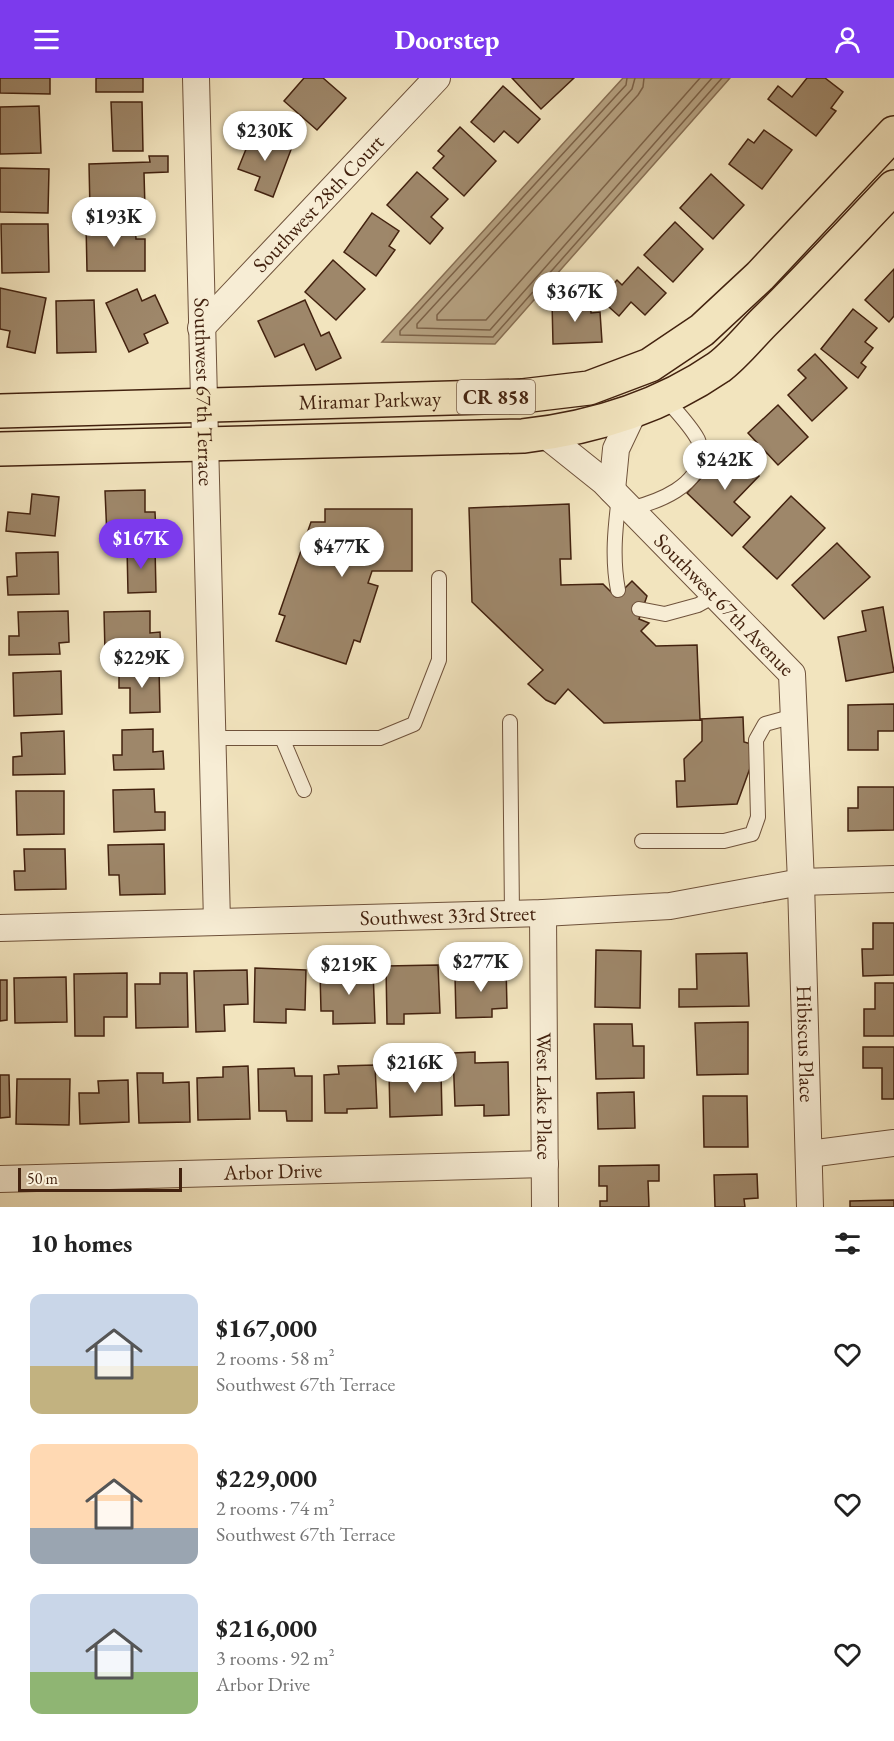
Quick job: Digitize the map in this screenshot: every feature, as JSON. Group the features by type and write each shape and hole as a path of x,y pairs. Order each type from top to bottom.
{"main road":[{"name":"Miramar Parkway","path":"0,411 522,396 589,388 650,365 702,330 760,276 894,134"},
{"name":"Miramar Parkway","path":"0,449 543,434 621,416 666,398 720,366 894,187"}],"street":[{"name":"Southwest 67th Terrace","path":"196,78 217,922"},
{"name":"Southwest 28th Court","path":"201,328 437,78"},
{"path":"620,499 616,449 634,411"},
{"name":"Southwest 67th Avenue","path":"543,434 620,499 792,674 801,882"},
{"name":"Southwest 33rd Street","path":"0,928 543,913 670,906 801,882 894,879"},
{"name":"Hibiscus Place","path":"801,882 810,1207"},
{"name":"West Lake Place","path":"543,913 545,1207"},
{"path":"809,1154 894,1143"},
{"name":"Arbor Drive","path":"0,1179 545,1164"}],"lane":[{"path":"618,590 614,568 614,532 620,499 652,503 687,481 700,461 699,440 666,398"},
{"path":"212,738 380,738 414,724 439,660 439,579"},
{"path":"639,609 666,614 698,605 716,595"},
{"path":"642,841 724,841 752,834 758,817 756,740 765,724 794,716"},
{"path":"510,722 512,914"},
{"path":"282,738 304,789"}],"water":[{"path":"623,78 730,78 495,344 382,342"}],"building":[{"path":"0,78 50,78 50,94 0,93"},
{"path":"96,78 143,78 143,92 96,92"},
{"path":"304,78 323,78 346,98 317,130 284,101"},
{"path":"512,78 574,78 541,109"},
{"path":"807,78 825,78 843,92 831,108 836,111 816,136 768,99 778,86 792,97"},
{"path":"503,86 540,119 518,143 504,131 494,142 471,122"},
{"path":"111,102 142,102 143,151 113,151"},
{"path":"39,106 41,153 0,154 0,107"},
{"path":"460,127 496,161 464,196 433,168 444,156 438,151"},
{"path":"764,130 792,150 762,189 729,164 748,139 754,143"},
{"path":"253,132 292,147 273,197 255,190 260,177 238,169"},
{"path":"149,156 168,156 168,172 144,173 145,209 90,210 89,164 150,162"},
{"path":"0,168 49,169 48,213 0,212"},
{"path":"417,172 448,199 431,217 443,228 430,244 387,205"},
{"path":"711,174 744,205 713,239 680,208"},
{"path":"372,213 399,231 389,246 395,250 376,276 344,252"},
{"path":"675,222 703,249 673,282 644,255"},
{"path":"86,223 135,223 136,239 145,239 145,271 87,271"},
{"path":"1,224 48,224 49,272 2,273"},
{"path":"333,260 365,289 336,320 305,292"},
{"path":"638,267 666,293 645,315 631,302 619,316 600,299 617,280 622,285"},
{"path":"894,269 894,316 889,322 865,300"},
{"path":"0,288 46,298 35,353 7,347 10,331 0,329"},
{"path":"137,289 142,301 155,295 168,323 144,334 148,343 129,352 106,303"},
{"path":"94,300 96,352 57,353 56,301"},
{"path":"305,300 321,336 329,332 341,358 316,370 304,344 275,357 258,321"},
{"path":"590,300 591,313 600,312 602,342 553,344 552,301"},
{"path":"853,309 877,328 865,342 873,348 861,363 866,367 858,378 821,349"},
{"path":"815,354 847,388 812,421 788,395 806,378 798,370"},
{"path":"778,405 808,437 778,465 748,433"},
{"path":"729,448 759,476 734,502 750,517 732,536 687,493"},
{"path":"145,490 145,512 155,512 156,535 107,537 105,491"},
{"path":"32,494 59,497 55,536 6,531 8,512 30,514"},
{"path":"791,496 825,528 777,579 743,547"},
{"path":"569,504 571,559 560,559 561,585 603,584 616,597 632,581 647,596 639,619 649,623 641,631 656,646 697,645 700,719 743,717 744,742 758,746 737,804 677,807 676,781 685,781 684,759 702,741 702,720 604,723 568,689 555,704 546,700 528,684 543,670 472,602 469,508"},
{"path":"325,509 412,509 412,571 372,571 368,583 378,586 360,642 354,640 346,664 276,641 285,616 279,614 311,522 325,522"},
{"path":"837,543 870,577 824,619 792,585"},
{"path":"127,547 155,547 156,592 128,593"},
{"path":"58,552 59,594 8,595 7,577 17,576 16,553"},
{"path":"883,607 894,672 846,681 838,637 866,631 862,611"},
{"path":"68,611 69,642 59,643 60,654 9,655 9,636 19,636 18,612"},
{"path":"150,611 150,633 160,632 161,651 105,652 104,612"},
{"path":"159,668 160,712 130,713 130,688 119,688 119,669"},
{"path":"61,671 62,714 14,716 13,673"},
{"path":"894,704 894,731 878,731 878,750 848,750 848,705"},
{"path":"153,729 153,752 163,751 164,769 114,770 113,755 122,755 122,730"},
{"path":"64,731 65,774 13,775 13,757 22,756 21,733"},
{"path":"858,787 894,787 894,830 848,831 848,808 858,808"},
{"path":"154,789 155,812 165,812 165,830 114,832 113,790"},
{"path":"16,791 64,791 64,834 17,835"},
{"path":"164,844 165,894 120,895 119,875 109,875 108,845"},
{"path":"24,849 65,849 66,889 15,890 14,871 25,871"},
{"path":"873,923 894,923 894,975 863,976 862,949 873,949"},
{"path":"596,950 641,951 640,1008 595,1007"},
{"path":"747,953 749,1006 679,1007 679,989 697,989 696,954"},
{"path":"438,965 440,1013 404,1014 404,1024 387,1024 386,966"},
{"path":"480,965 506,965 507,1008 492,1009 492,1017 456,1018 455,976 481,976"},
{"path":"255,968 306,970 305,1010 286,1009 286,1023 254,1022"},
{"path":"247,970 248,1004 224,1005 225,1031 196,1032 194,971"},
{"path":"373,970 375,1023 333,1024 333,1011 321,1011 320,972"},
{"path":"127,973 127,1017 104,1017 104,1036 75,1036 74,974"},
{"path":"160,973 187,973 188,1027 136,1028 135,984 160,984"},
{"path":"66,977 67,1022 15,1023 14,978"},
{"path":"0,980 7,980 7,1020 0,1021"},
{"path":"875,983 894,983 894,1036 864,1036 864,1009 875,1009"},
{"path":"748,1022 748,1074 697,1075 695,1023"},
{"path":"594,1024 632,1024 633,1046 644,1046 644,1078 596,1079"},
{"path":"863,1047 894,1047 894,1099 882,1099 882,1068 863,1068"},
{"path":"475,1052 475,1063 508,1062 509,1115 484,1116 484,1105 455,1106 453,1053"},
{"path":"375,1065 377,1108 347,1109 347,1113 325,1113 324,1075 339,1074 338,1066"},
{"path":"248,1066 250,1119 198,1120 197,1078 223,1077 223,1067"},
{"path":"294,1068 295,1076 312,1076 312,1121 287,1121 286,1111 259,1111 258,1069"},
{"path":"441,1071 442,1115 390,1117 389,1072"},
{"path":"137,1073 163,1073 163,1083 189,1082 190,1122 139,1123"},
{"path":"0,1075 9,1075 10,1117 0,1118"},
{"path":"17,1079 70,1079 69,1125 16,1124"},
{"path":"128,1080 129,1122 80,1124 79,1093 99,1093 98,1081"},
{"path":"634,1092 635,1128 598,1129 597,1093"},
{"path":"703,1096 747,1096 748,1147 704,1147"},
{"path":"659,1165 659,1181 648,1181 649,1207 600,1207 600,1201 607,1201 607,1186 599,1186 599,1166"},
{"path":"757,1174 758,1198 744,1199 745,1207 715,1207 714,1175"},
{"path":"894,1200 894,1207 850,1207 850,1201"}]}
